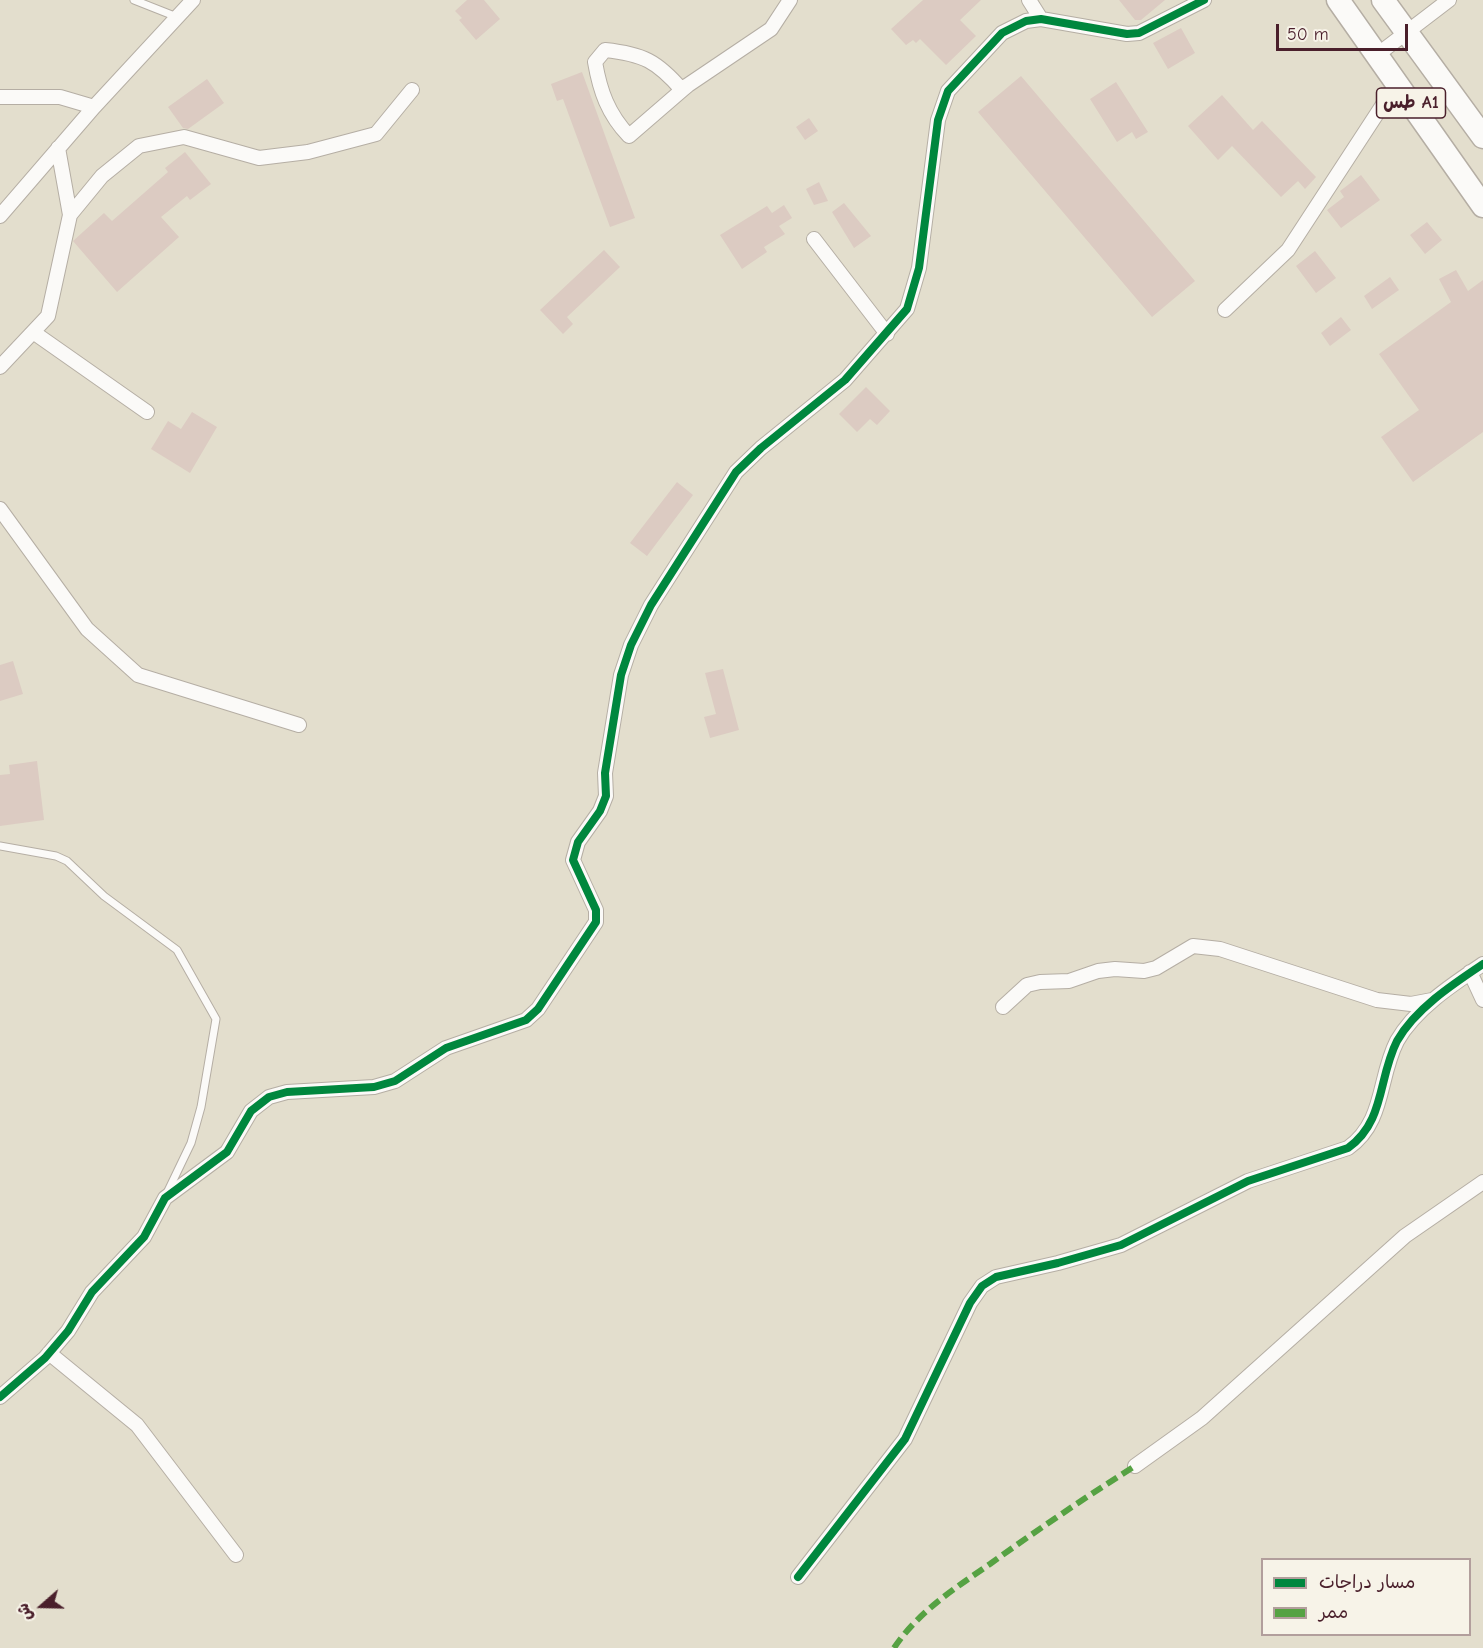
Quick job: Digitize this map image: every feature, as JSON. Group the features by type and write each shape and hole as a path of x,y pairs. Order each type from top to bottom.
{"highway":[{"name":"طس A1","path":"1338,0 1483,206"},
{"name":"طس A1","path":"1383,0 1483,137"}],"street":[{"path":"0,216 93,107 193,0"},
{"path":"688,85 629,136 616,122 600,91 594,62 605,50 630,53 662,67 682,90 688,85 771,28 790,0"},
{"path":"1029,0 1041,19"},
{"path":"0,1397 50,1353 68,1331 92,1292 144,1237 165,1198 227,1152 250,1111 269,1097 287,1092 374,1087 395,1081 407,1076 446,1048 526,1020 538,1009 596,922 596,910 573,860 578,842 600,811 606,796 605,773 621,675 631,645 651,605 736,472 761,448 845,380 887,334 906,309 914,290 919,268 938,120 948,91 1002,33 1026,21 1041,19 1127,34 1138,33 1204,0"},
{"path":"1377,55 1449,0"},
{"path":"1225,310 1288,250 1397,84"},
{"path":"69,215 102,176 139,146 184,136 259,158 308,152 376,134 412,90"},
{"path":"0,97 60,96 93,107"},
{"path":"0,367 48,316 69,215 58,148"},
{"path":"814,239 887,334"},
{"path":"33,332 147,412"},
{"path":"0,509 87,629 138,675 299,725"},
{"path":"1003,1007 1027,986 1040,982 1069,981 1098,971 1144,971 1156,968 1185,950 1200,946 1220,949 1377,1000 1404,1004 1432,1000"},
{"path":"798,1577 905,1438 970,1303 982,1286 989,1280 1008,1272 1058,1263 1121,1245 1248,1181 1348,1148 1362,1138 1373,1121 1398,1041 1432,1000 1483,964"},
{"path":"1470,972 1483,1000"},
{"path":"1135,1466 1202,1418 1405,1236 1483,1182"},
{"path":"50,1353 137,1425 236,1555"}],"lane":[{"path":"134,0 177,17"},
{"path":"0,846 56,856 67,861 104,896 177,950 216,1019 201,1107 191,1143 165,1198"}],"building":[{"path":"467,0 484,0 500,19 476,40 459,20 462,18 455,11"},
{"path":"923,0 981,0 960,20 976,36 946,65 920,39 916,43 913,40 906,45 891,29"},
{"path":"1119,0 1165,0 1141,20 1135,20"},
{"path":"1181,28 1195,53 1168,69 1153,43"},
{"path":"582,72 635,218 610,227 563,99 557,101 551,84"},
{"path":"1021,76 1195,281 1152,317 978,112"},
{"path":"207,79 224,103 188,129 183,128 168,107"},
{"path":"1116,82 1148,132 1136,139 1132,132 1117,142 1090,99"},
{"path":"1222,95 1253,130 1262,121 1316,177 1305,189 1298,181 1281,197 1232,146 1218,160 1188,126"},
{"path":"809,118 818,131 805,140 796,127"},
{"path":"185,152 211,184 190,200 187,196 161,217 179,237 117,292 73,241 104,213 112,221 168,172 165,168"},
{"path":"1361,175 1380,200 1341,228 1327,210 1344,197 1340,191"},
{"path":"819,182 828,201 814,205 806,189"},
{"path":"844,203 871,236 854,248 832,212"},
{"path":"784,205 792,218 779,226 785,234 764,247 767,252 742,269 720,235 767,206 772,213"},
{"path":"1427,222 1442,240 1425,254 1410,235"},
{"path":"604,250 620,267 567,317 573,324 563,334 540,310"},
{"path":"1315,251 1336,278 1316,293 1296,266"},
{"path":"1456,270 1468,291 1483,280 1483,432 1413,482 1381,437 1419,410 1379,354 1451,302 1439,279"},
{"path":"1390,277 1399,290 1372,309 1364,296"},
{"path":"1341,317 1351,330 1330,346 1321,333"},
{"path":"866,387 890,411 877,425 870,419 857,432 839,414"},
{"path":"192,412 217,427 190,473 151,449 168,421 181,429"},
{"path":"677,482 693,495 647,556 630,543"},
{"path":"13,661 23,694 0,701 0,665"},
{"path":"723,669 739,730 710,738 704,717 716,714 705,673"},
{"path":"37,761 44,820 0,826 0,775 10,774 9,765"}],"marked path":[{"path":"894,1648 914,1623 951,1592 1044,1526 1135,1466"}],"cycle path":[{"path":"0,1397 45,1358 68,1331 92,1292 144,1237 165,1198 227,1152 251,1111 269,1097 287,1092 374,1087 395,1081 446,1048 526,1020 538,1009 596,922 596,910 573,860 578,842 600,811 606,796 605,773 621,675 631,645 651,605 736,472 761,448 845,380 907,309 919,268 938,120 948,91 1002,33 1026,21 1041,19 1127,34 1139,33 1204,0"},
{"path":"798,1577 905,1439 970,1303 982,1286 996,1277 1058,1263 1121,1245 1248,1181 1348,1148 1369,1126 1391,1055 1405,1029 1424,1008 1483,964"}]}
